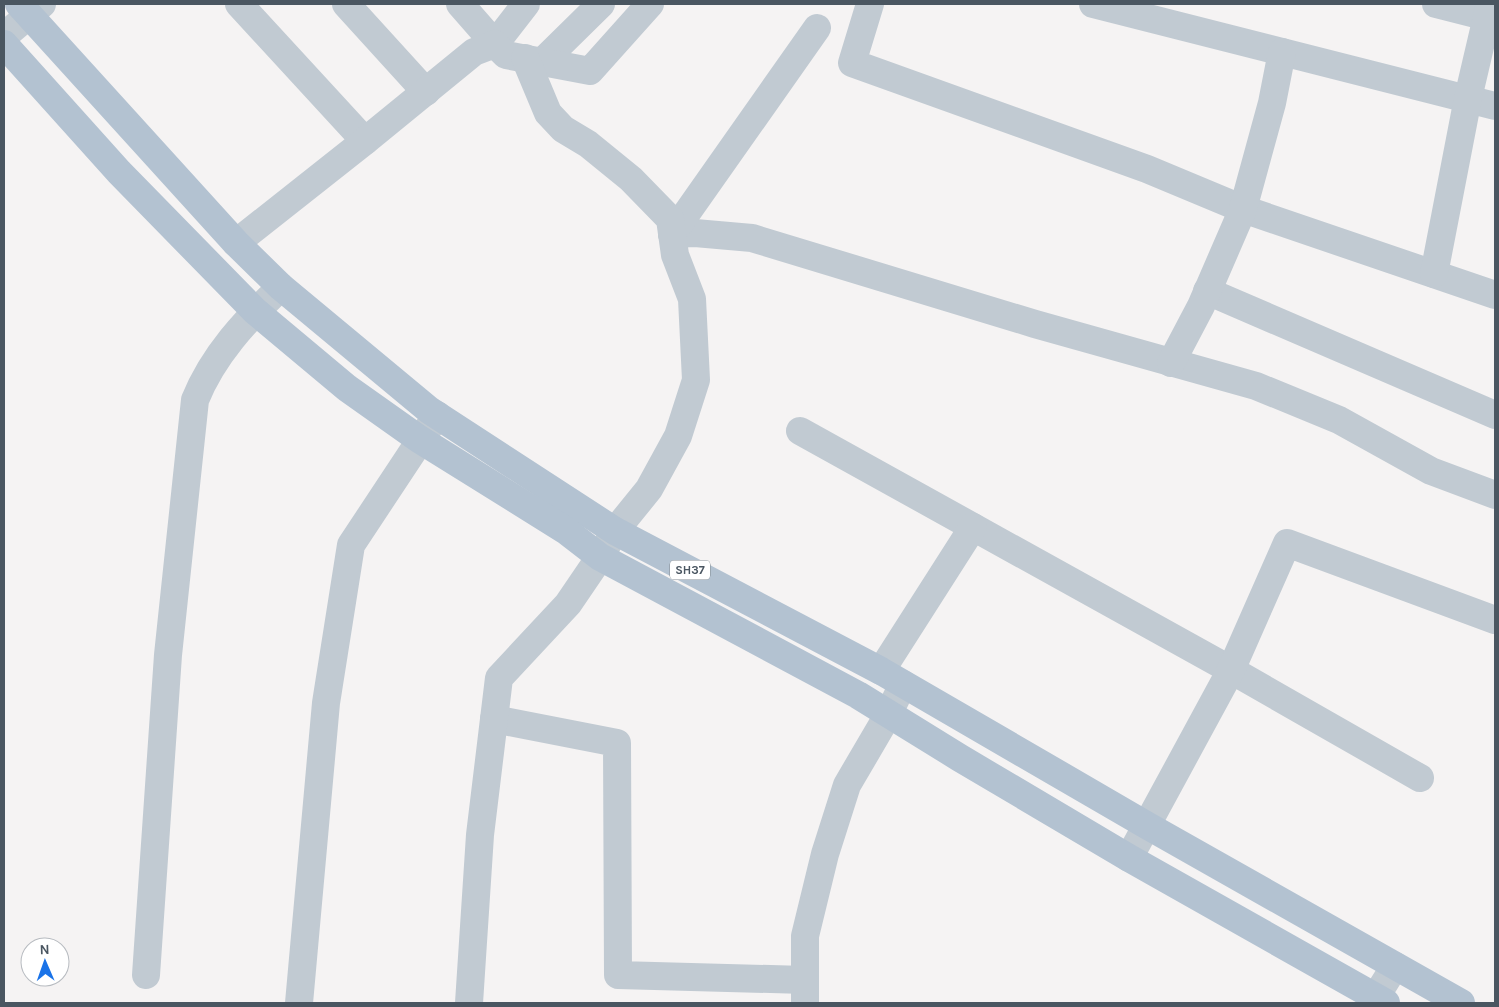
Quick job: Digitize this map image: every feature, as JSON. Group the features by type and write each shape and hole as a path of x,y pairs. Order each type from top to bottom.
{"main road":[{"name":"SH37","path":"30,8 236,243 281,287 417,401 437,415 615,531 892,678 1148,826 1461,1003"},
{"name":"SH37","path":"4,44 119,172 255,311 347,388 420,439 564,530 600,557 858,695 888,715 1130,858 1378,1001"}],"street":[{"path":"239,4 365,141"},
{"path":"346,4 426,92"},
{"path":"460,4 506,55 590,71 650,4"},
{"path":"236,243 474,52 495,44 526,4"},
{"path":"533,60 601,4"},
{"path":"870,4 852,63 1147,169 1243,208 1495,295"},
{"path":"1093,4 1495,106"},
{"path":"1434,274 1468,98 1490,13 1436,4"},
{"path":"4,36 30,8"},
{"path":"672,234 818,28"},
{"path":"1171,363 1207,291 1243,208 1272,103 1282,52"},
{"path":"469,1003 480,835 499,678 568,604 615,531 649,489 678,436 696,380 692,299 675,255 670,219 631,179 588,144 564,128 548,113 533,60"},
{"path":"672,234 695,232 752,238 1016,319 1256,386 1339,420 1431,471 1495,495"},
{"path":"146,975 168,655 194,400 203,380 220,354 255,311 281,287"},
{"path":"1207,291 1495,415"},
{"path":"304,1003 299,1003 326,703 351,545 437,415"},
{"path":"800,431 1231,670 1420,778"},
{"path":"494,718 617,743 618,975 805,992 805,936 824,854 847,785 888,715 892,678 973,527"},
{"path":"1130,858 1231,670 1287,543 1495,620"},
{"path":"1378,1001 1395,966"}]}
